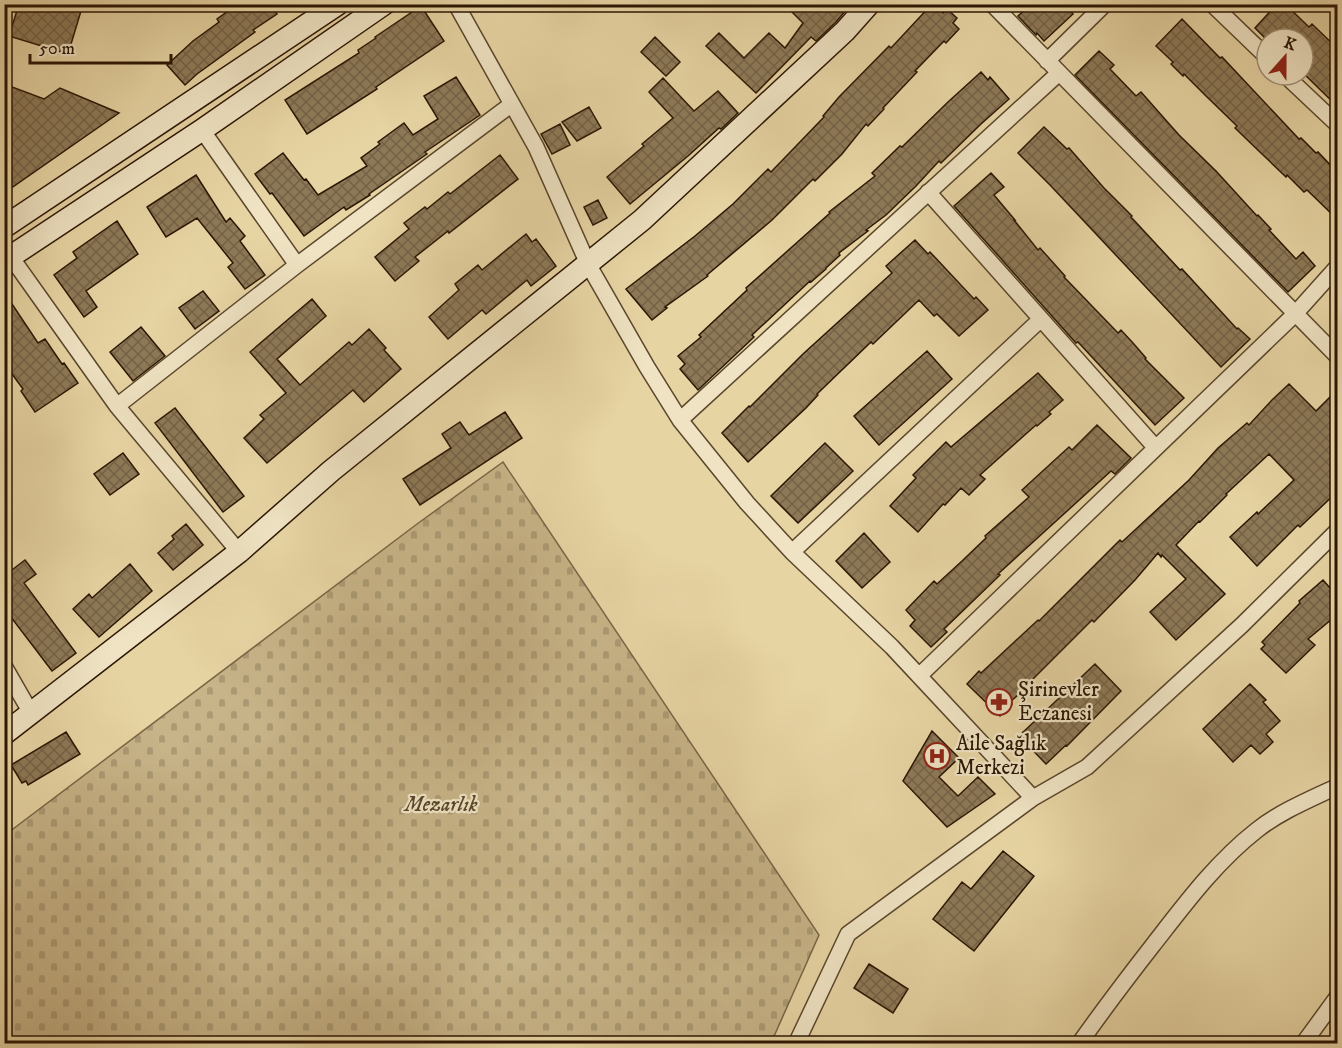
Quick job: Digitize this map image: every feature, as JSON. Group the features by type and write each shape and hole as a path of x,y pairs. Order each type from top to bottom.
{"street":[{"path":"4,227 338,4"},
{"path":"239,552 117,406 8,259 202,130 384,4"},
{"path":"456,4 536,147 588,264 680,420 747,503 792,552 892,646 1033,798"},
{"path":"4,734 239,552 331,471 642,220 845,31 869,4"},
{"path":"992,4 1338,357"},
{"path":"1047,61 1105,4"},
{"path":"1212,4 1255,45"},
{"path":"680,420 1059,73"},
{"path":"1298,87 1338,125"},
{"path":"117,406 297,265 512,104"},
{"path":"202,130 297,265"},
{"path":"928,192 1155,447"},
{"path":"919,676 1294,314 1338,266"},
{"path":"792,552 1041,319"},
{"path":"796,1044 848,934 1033,798 1087,767 1242,625 1338,530"},
{"path":"4,666 31,713"},
{"path":"1079,1044 1186,901 1227,856 1259,828 1338,786"},
{"path":"1303,1044 1338,996"}],"green space":[{"name":"Mezarlık","path":"503,462 819,935 771,1043 5,1043 5,835 417,524"}],"building":[{"path":"19,4 58,4 81,11 68,54 9,36"},
{"path":"238,4 271,4 277,14 253,30 255,32 185,85 167,65 193,41 219,22 217,19"},
{"path":"784,4 851,4 816,41 811,37 756,93 706,46 719,33 744,58 769,33 785,48 803,23"},
{"path":"932,4 935,4 943,13 947,9 957,18 953,23 959,29 915,71 917,72 884,109 868,126 866,124 842,154 815,181 813,179 772,220 708,276 665,307 667,308 652,320 626,289 733,204 768,169 771,172 824,117 839,97 889,46 891,48"},
{"path":"1031,4 1065,4 1073,14 1044,41 1018,16"},
{"path":"1277,4 1285,4 1309,27 1256,27"},
{"path":"421,6 444,41 376,87 377,89 307,134 285,100 359,53 358,50 375,37"},
{"path":"1182,19 1220,58 1222,57 1299,139 1301,138 1316,153 1318,152 1338,173 1338,220 1307,190 1304,192 1287,175 1286,177 1235,128 1237,126 1171,64 1173,62 1156,46"},
{"path":"1312,24 1338,49 1338,107 1315,85 1315,27 1309,27"},
{"path":"655,37 680,62 666,76 641,52"},
{"path":"1099,51 1114,65 1110,69 1136,96 1141,92 1179,135 1271,229 1269,230 1296,259 1303,252 1315,266 1288,292 1075,75"},
{"path":"981,72 988,80 990,77 1009,99 941,163 939,161 886,215 839,253 840,255 826,269 752,335 754,337 698,390 680,369 685,364 678,356 701,337 699,335 747,290 746,288 829,212 875,176 872,173"},
{"path":"456,77 480,115 425,152 427,154 370,195 346,210 344,207 304,236 255,174 283,153 318,195 367,166 361,158 404,123 413,135 438,119 424,96"},
{"path":"663,78 694,111 718,91 738,113 630,204 607,177 673,118 649,92"},
{"path":"4,84 44,99 60,88 119,113 4,193"},
{"path":"589,107 601,128 577,141 562,122"},
{"path":"560,124 570,145 552,154 541,134"},
{"path":"1044,127 1067,149 1069,148 1180,270 1182,269 1237,329 1250,339 1221,367 1018,153"},
{"path":"500,155 518,179 415,257 419,261 395,281 375,257 409,229 404,223 425,207 427,209 448,192 450,194"},
{"path":"991,173 1004,187 994,195 1038,250 1040,248 1064,277 1118,333 1121,330 1145,359 1184,398 1155,425 1078,342 1076,343 954,206"},
{"path":"196,175 226,222 230,218 245,236 240,241 265,275 245,289 228,267 233,263 197,218 166,237 147,207"},
{"path":"598,200 607,218 593,225 584,207"},
{"path":"117,221 138,254 86,291 97,307 84,317 54,275 77,258 73,252"},
{"path":"526,234 532,242 536,239 556,266 531,286 527,280 486,314 482,310 448,339 429,317 459,290 455,284 478,265 482,270"},
{"path":"915,240 988,310 959,336 937,314 934,316 919,300 873,344 871,342 817,394 806,408 748,462 722,433 803,354 892,273 886,266"},
{"path":"203,291 219,311 195,329 179,308"},
{"path":"4,292 38,343 45,339 78,383 35,412 21,391 23,389 4,363"},
{"path":"312,299 326,316 277,359 300,385 349,342 352,345 369,329 401,369 364,402 353,390 267,463 244,438 264,419 260,415 286,393 250,352"},
{"path":"141,327 165,356 133,381 110,352"},
{"path":"927,351 952,379 879,445 854,416"},
{"path":"1038,373 1063,400 1049,412 1051,414 980,475 985,479 969,495 961,488 918,532 890,506 916,478 913,475 946,442 951,447"},
{"path":"1289,384 1316,411 1338,389 1338,491 1300,527 1298,525 1257,566 1230,537 1294,480 1269,454 1176,545 1225,594 1176,640 1150,612 1186,579 1158,553 1094,622 1092,620 1010,702 1012,704 1000,716 967,684 979,671 981,673 1039,621 1120,540 1122,542 1189,480 1218,448 1247,423 1249,425"},
{"path":"175,408 244,496 223,512 155,423"},
{"path":"505,412 522,438 420,505 403,479 451,448 442,434 460,422 469,435"},
{"path":"1097,425 1131,458 1115,474 1111,471 998,574 1000,575 944,629 947,632 931,647 910,626 915,620 906,610 934,581 937,584 986,538 985,536 1029,497 1022,490 1069,447 1072,450"},
{"path":"825,443 853,471 798,523 771,496"},
{"path":"123,453 139,474 110,495 94,474"},
{"path":"186,524 203,545 173,570 158,553"},
{"path":"864,533 890,562 862,588 836,561"},
{"path":"25,560 36,574 24,583 76,653 52,671 4,608 4,576"},
{"path":"130,564 152,591 99,637 73,609 89,594 92,598"},
{"path":"1323,580 1338,597 1338,614 1308,639 1315,645 1286,673 1261,649 1265,645 1262,642 1300,603 1299,601"},
{"path":"1095,664 1121,691 1046,764 1019,736"},
{"path":"1250,684 1266,700 1263,702 1280,721 1266,734 1273,742 1260,754 1251,745 1233,762 1203,729"},
{"name":"Aile Sağlık Merkezi","path":"932,731 959,758 939,777 958,796 978,777 995,794 947,827 903,781"},
{"path":"66,732 80,754 28,785 26,781 22,783 11,765"},
{"path":"1003,851 1034,876 974,951 933,919 962,882 971,889"},
{"path":"869,964 908,989 893,1013 854,988"}],"place":[{"name":"Şirinevler Eczanesi","path":"999,702"},
{"name":"Aile Sağlık Merkezi","path":"937,756"}]}
